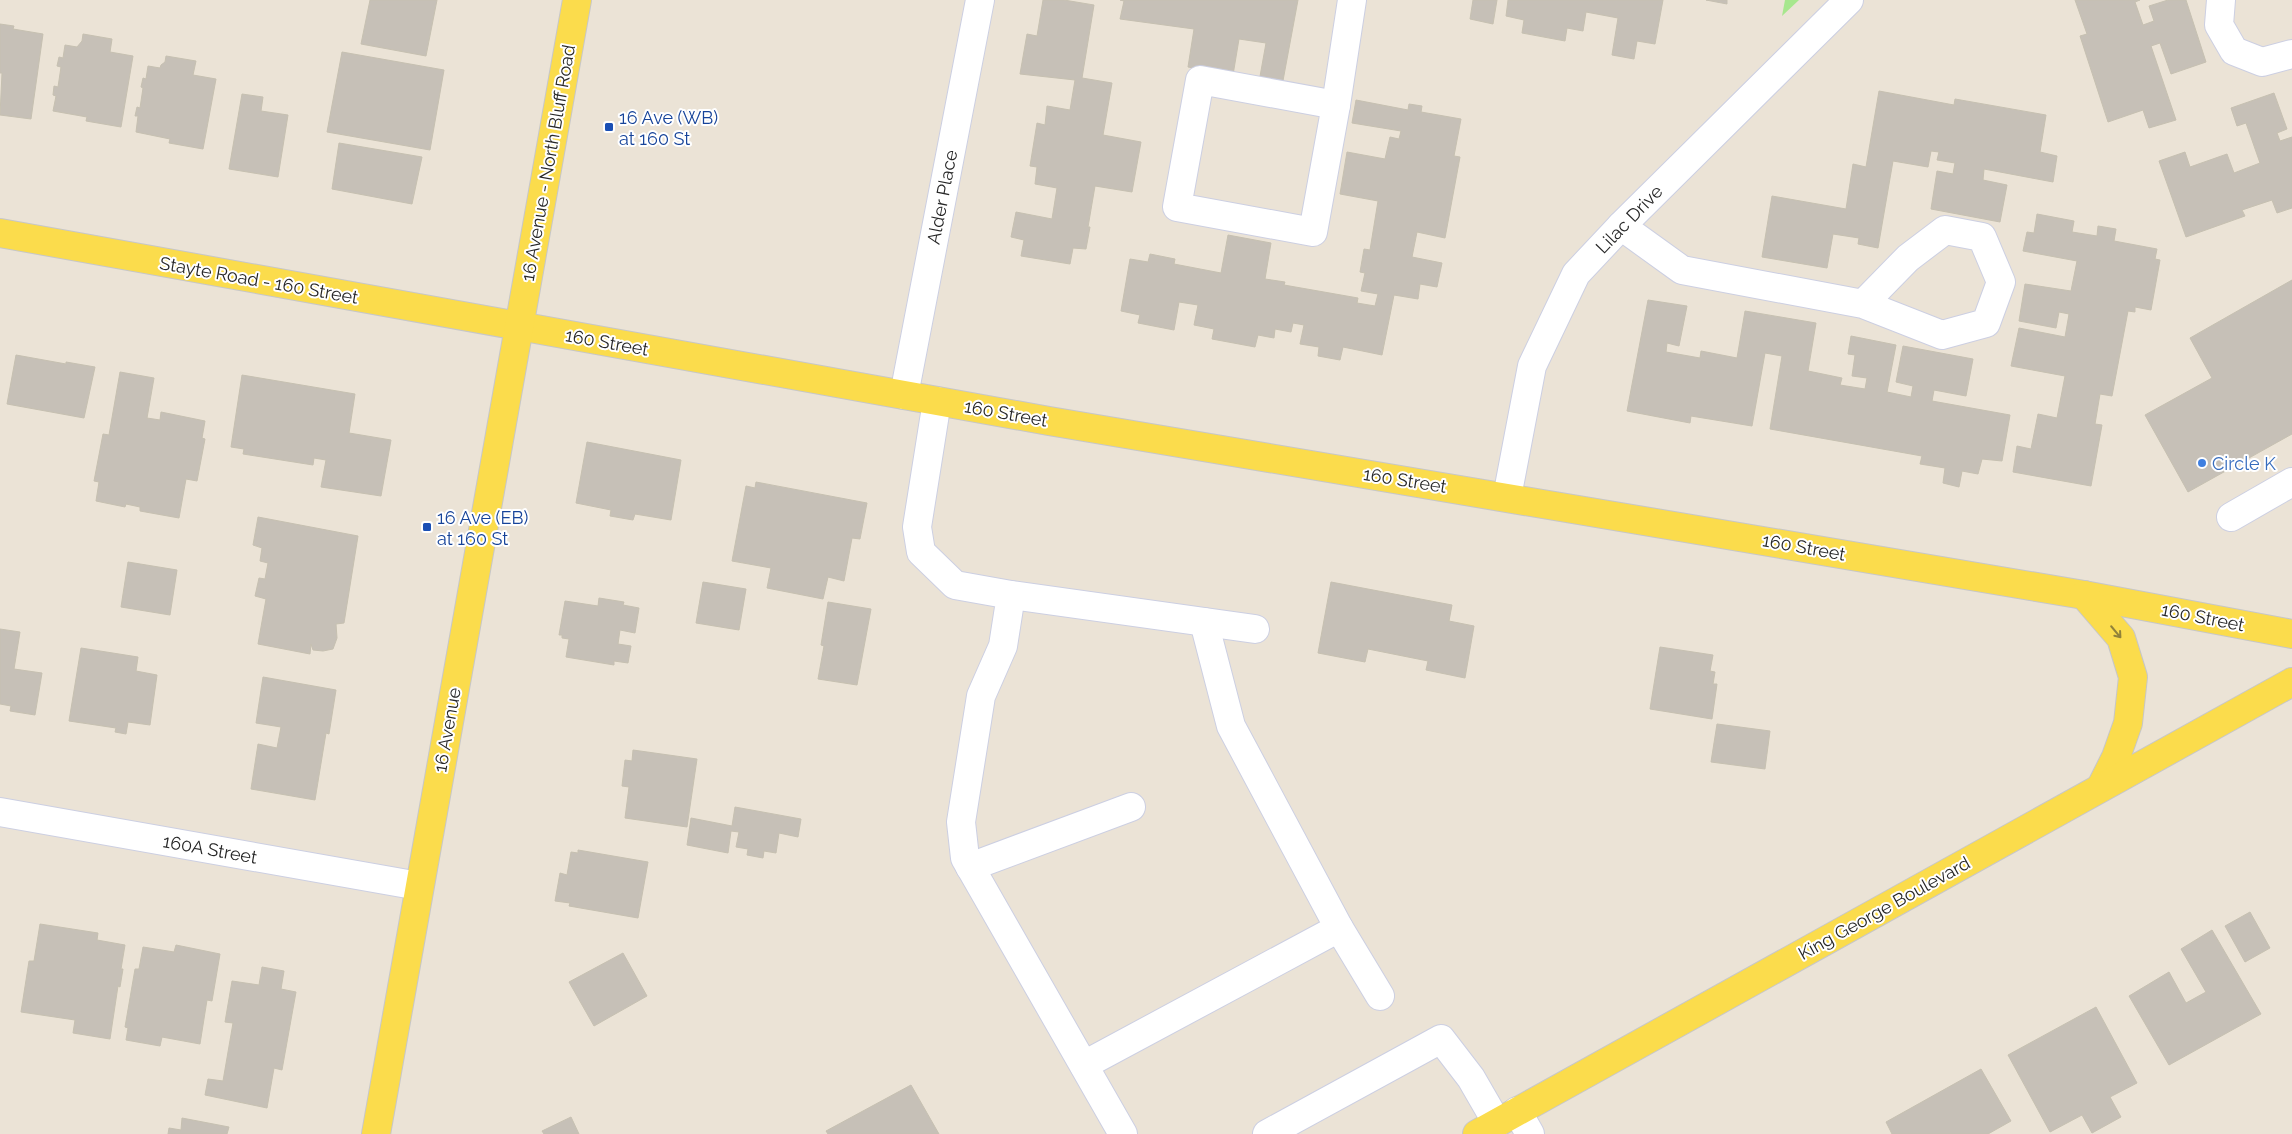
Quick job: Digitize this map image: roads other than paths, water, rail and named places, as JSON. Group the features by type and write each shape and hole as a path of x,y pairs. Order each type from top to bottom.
{"main road":[{"name":"16 Avenue - North Bluff Road","path":"518,326 577,0"},
{"name":"Stayte Road - 160 Street","path":"0,233 518,326"},
{"name":"160 Street","path":"518,326 937,401 2084,595 2292,634"},
{"name":"16 Avenue","path":"376,1134 518,326"},
{"path":"2084,595 2121,638 2133,677 2128,723 2116,757 2101,787"},
{"name":"King George Boulevard","path":"1498,1128 2101,787 2292,682"}],"street":[{"name":"Alder Place","path":"904,395 980,0"},
{"path":"1336,105 1200,80 1177,207 1313,232 1336,105 1352,0"},
{"name":"Lilac Drive","path":"1508,497 1532,366 1576,274 1621,226 1849,0"},
{"path":"2221,0 2219,25 2234,51 2262,62 2292,54"},
{"path":"1621,226 1682,270 1863,304 1942,335 1986,323 2001,282 1982,237 1945,230 1908,258 1863,304"},
{"path":"937,401 917,527 921,552 954,585 1011,595 1255,629"},
{"path":"2231,517 2292,482"},
{"path":"1011,595 1004,646 981,696 961,822 965,858 1123,1134"},
{"path":"1204,622 1231,726 1339,928 1380,996"},
{"path":"970,867 1131,807"},
{"name":"160A Street","path":"0,812 419,886"},
{"path":"1084,1065 1339,928"},
{"path":"1267,1134 1441,1039 1471,1078 1498,1128"}],"place":[{"name":"16 Ave (WB) at 160 St","path":"609,127"},
{"name":"Circle K","path":"2202,463"},
{"name":"16 Ave (EB) at 160 St","path":"427,527"}]}
